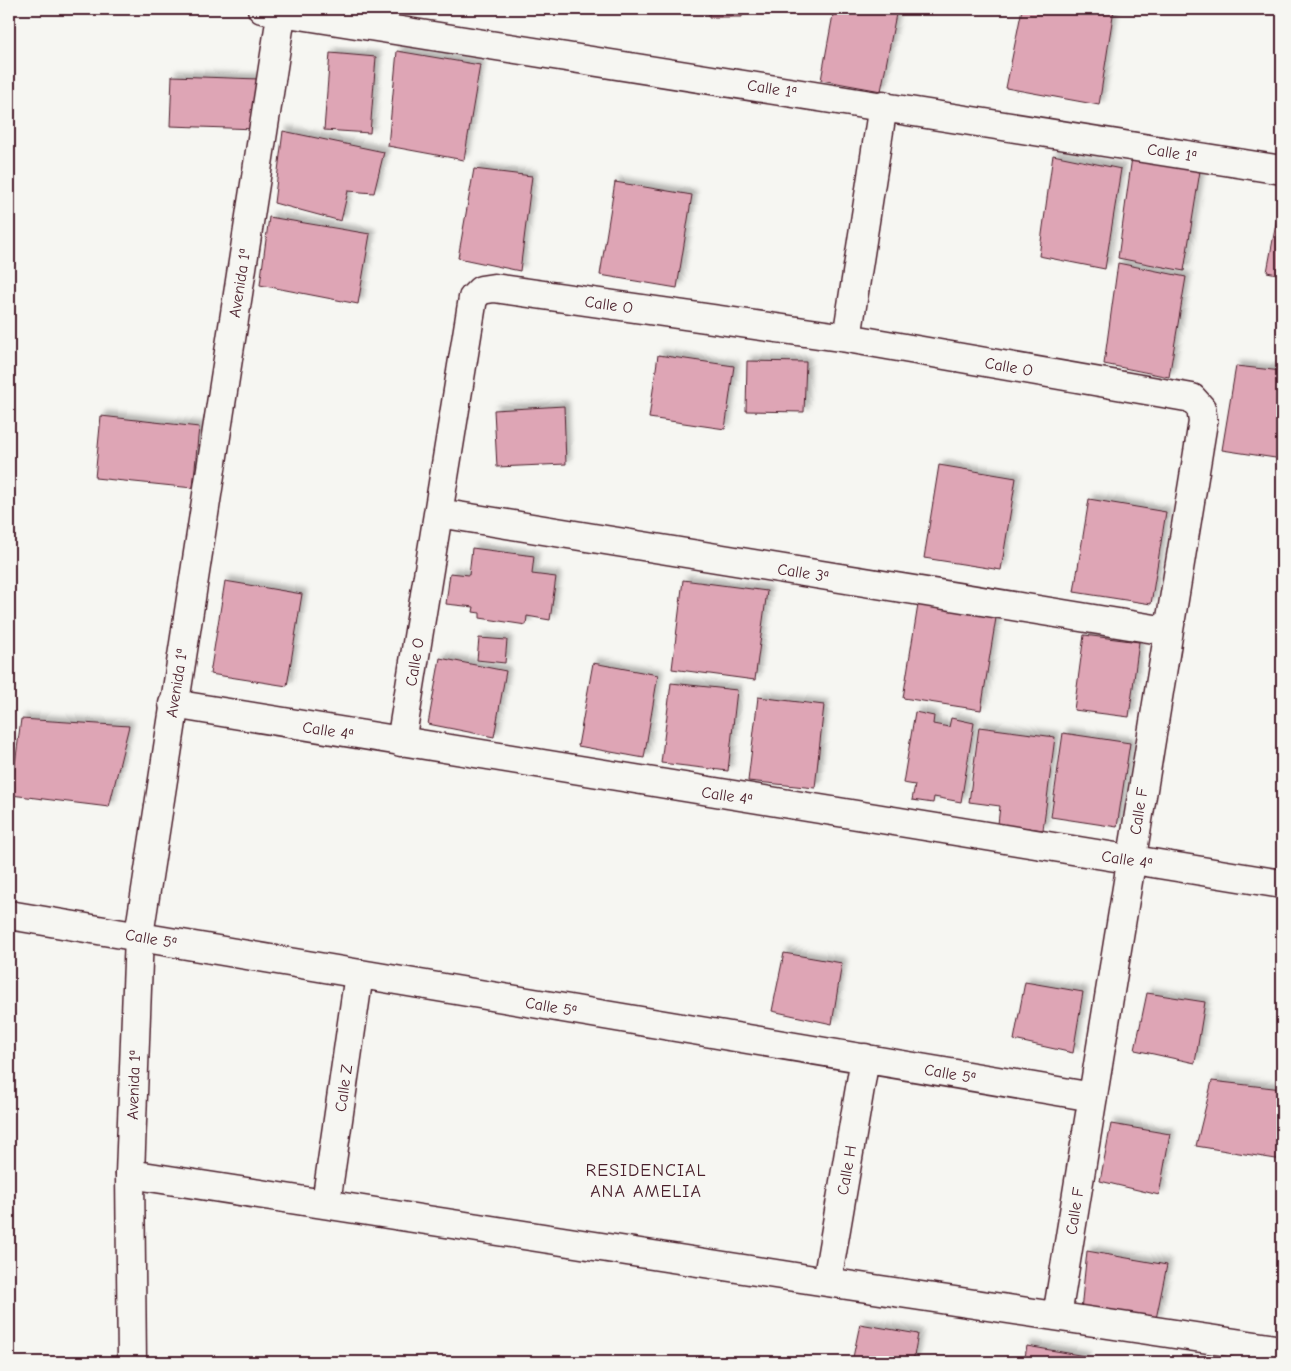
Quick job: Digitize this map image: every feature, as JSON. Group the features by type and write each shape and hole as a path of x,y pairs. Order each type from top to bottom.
{"street":[{"name":"Calle 1ª","path":"275,10 883,105 1282,170"},
{"name":"Avenida 1ª","path":"132,1362 130,1174 138,935 275,10"},
{"path":"847,338 883,105"},
{"name":"Calle O","path":"401,742 473,298 482,290 494,288 847,338 1192,398"},
{"name":"Calle F","path":"1058,1316 1167,631 1203,422 1201,408 1192,398"},
{"name":"Calle 3ª","path":"439,513 1167,631"},
{"name":"Calle 4ª","path":"173,704 1282,884"},
{"name":"Calle 5ª","path":"9,915 138,935 1092,1097"},
{"name":"Calle Z","path":"326,1203 360,974"},
{"name":"Calle H","path":"827,1282 865,1058"},
{"path":"130,1174 1282,1350"}],"building":[{"path":"709,9 742,9 742,17 709,17"},
{"path":"834,9 897,9 881,91 821,80"},
{"path":"1022,9 1114,9 1099,105 1006,88"},
{"path":"397,51 480,65 464,160 388,146"},
{"path":"330,53 376,57 370,133 324,130"},
{"path":"172,76 259,79 257,129 170,126"},
{"path":"283,131 384,152 374,193 348,191 341,221 274,203"},
{"path":"1053,155 1121,169 1105,269 1039,256"},
{"path":"1132,157 1200,171 1184,271 1118,258"},
{"path":"474,169 532,176 520,271 458,258"},
{"path":"615,182 692,195 677,288 600,275"},
{"path":"1282,191 1282,275 1267,272"},
{"path":"269,217 370,234 358,304 260,285"},
{"path":"1118,263 1186,277 1169,377 1104,364"},
{"path":"658,355 734,366 725,429 649,418"},
{"path":"747,361 806,362 804,412 746,411"},
{"path":"1236,366 1282,371 1282,459 1222,450"},
{"path":"564,406 566,464 497,467 494,410"},
{"path":"101,416 199,427 193,488 95,478"},
{"path":"939,465 1016,478 1001,570 924,558"},
{"path":"1089,499 1166,512 1151,604 1074,592"},
{"path":"472,548 534,556 532,574 556,577 550,620 527,616 526,625 480,618 480,613 473,612 474,607 446,604 450,573 469,575"},
{"path":"683,580 767,591 755,680 672,669"},
{"path":"225,581 302,594 287,686 210,674"},
{"path":"918,605 996,618 981,710 903,698"},
{"path":"1084,635 1139,642 1129,717 1074,710"},
{"path":"479,638 507,640 505,663 477,660"},
{"path":"440,658 506,671 494,737 428,724"},
{"path":"593,663 658,675 644,758 578,746"},
{"path":"671,683 737,690 728,771 661,763"},
{"path":"758,697 824,705 815,788 748,781"},
{"path":"915,712 934,716 933,724 949,727 951,718 974,723 961,802 934,797 933,803 912,800 915,785 903,783"},
{"path":"21,719 129,726 109,807 11,795"},
{"path":"979,727 1055,737 1043,830 998,824 1000,806 969,802"},
{"path":"1063,733 1130,743 1117,827 1051,817"},
{"path":"784,953 842,963 832,1024 772,1011"},
{"path":"1025,982 1083,992 1073,1053 1014,1040"},
{"path":"1147,993 1205,1002 1195,1063 1135,1050"},
{"path":"1212,1081 1282,1089 1282,1160 1196,1146"},
{"path":"1111,1124 1170,1134 1159,1195 1100,1181"},
{"path":"1087,1251 1167,1265 1156,1319 1081,1310"},
{"path":"860,1324 918,1334 913,1362 852,1362"},
{"path":"1027,1346 1085,1356 1084,1362 1024,1362"}],"district":[{"name":"RESIDENCIAL ANA AMELIA","path":"646,1180"}]}
